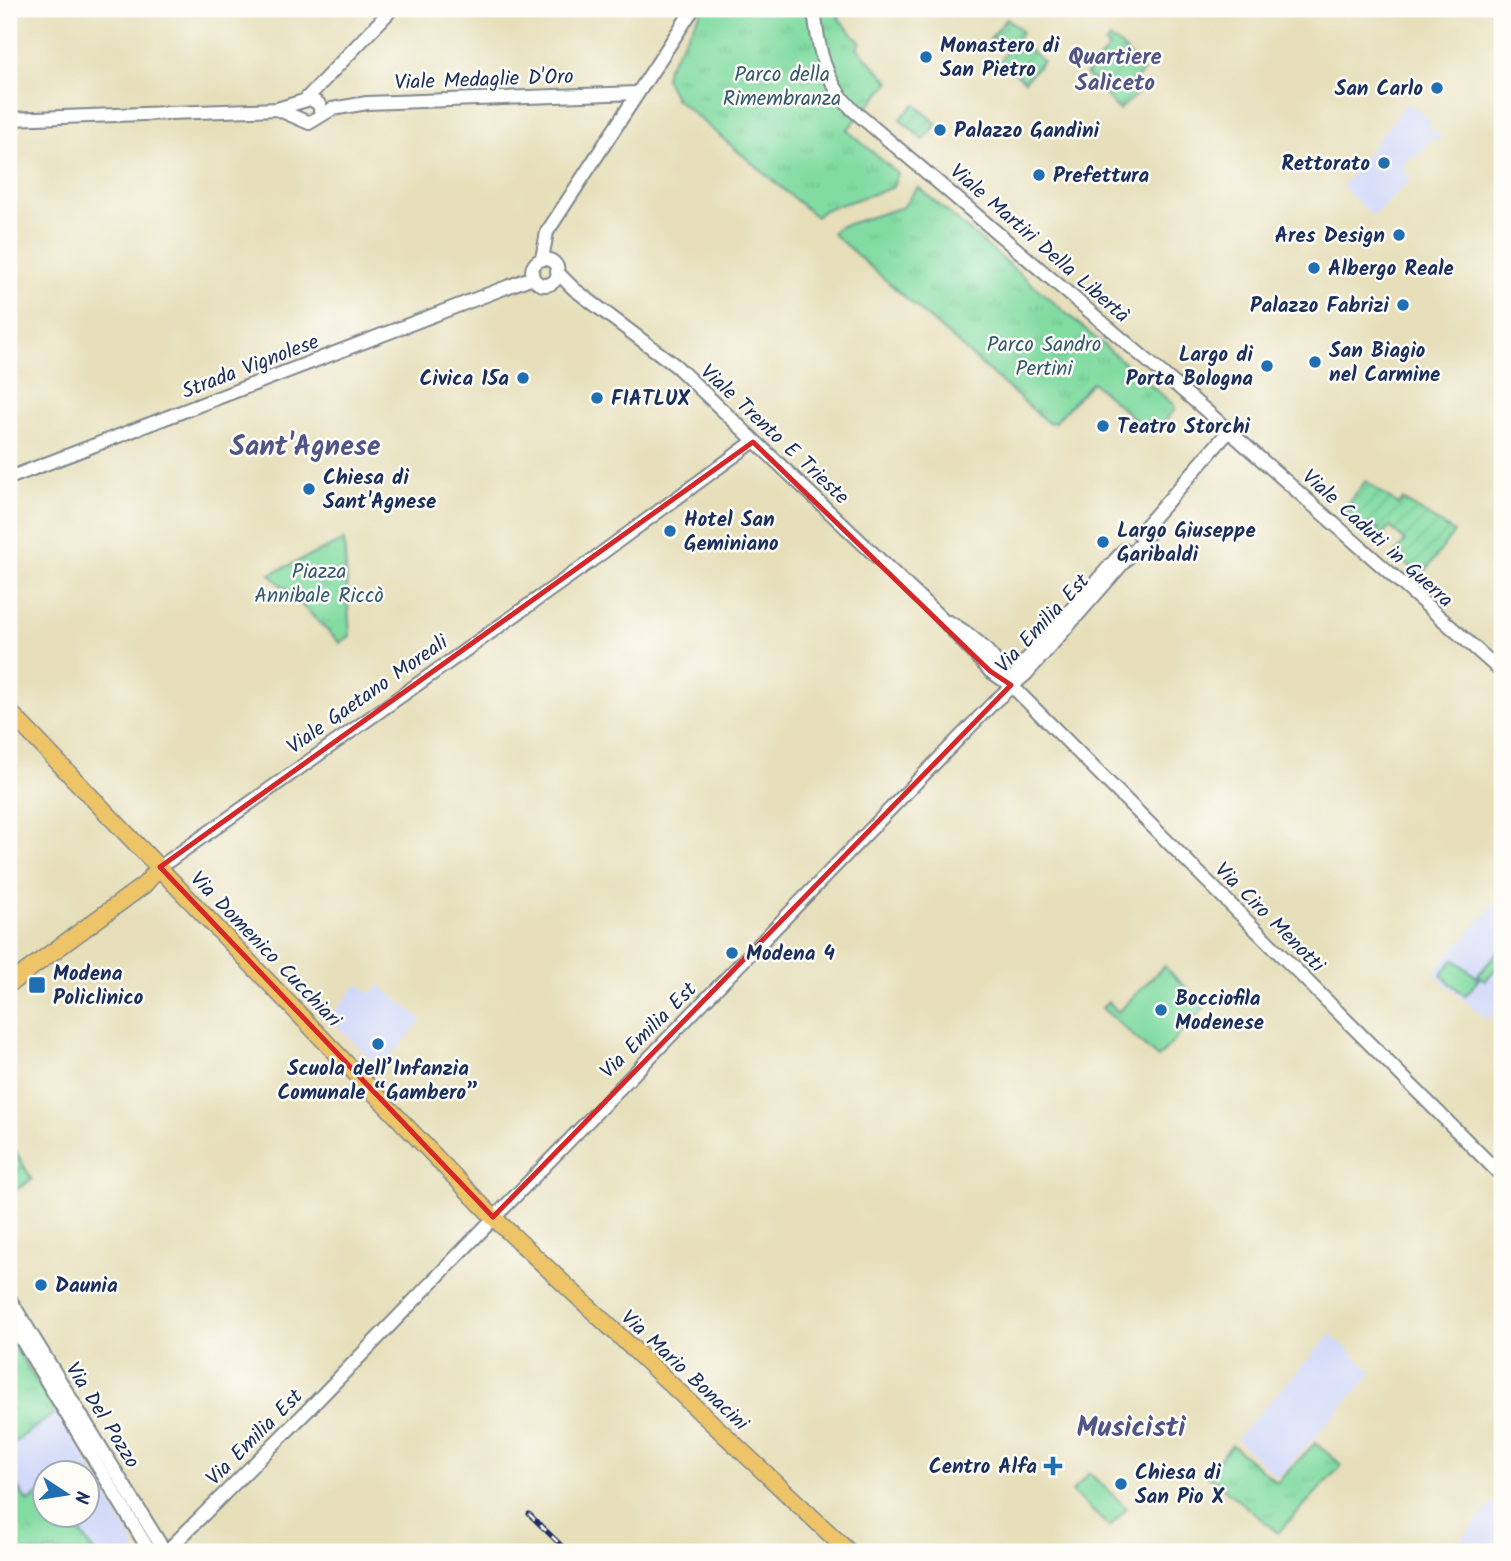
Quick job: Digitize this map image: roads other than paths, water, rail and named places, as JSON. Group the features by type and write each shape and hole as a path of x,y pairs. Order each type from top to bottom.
{"main road":[{"name":"Via Domenico Cucchiari","path":"9,711 493,1217"},
{"name":"Viale Gaetano Moreali","path":"9,984 144,884 160,867"},
{"name":"Via Mario Bonacini","path":"493,1217 849,1552"}],"street":[{"path":"314,108 324,78 392,9"},
{"path":"542,260 547,232 693,9"},
{"name":"Viale Martiri Della Libertà","path":"814,9 819,45 830,80 853,110 1229,431"},
{"name":"Viale Medaglie D'Oro","path":"9,119 637,93"},
{"path":"542,260 552,262 557,272 555,279 548,284 541,284 533,277 533,266 542,260"},
{"name":"Viale Trento E Trieste","path":"557,272 575,289 676,366 940,617 990,671 1011,685"},
{"name":"Strada Vignolese","path":"9,478 533,277"},
{"name":"Viale Trento E Trieste","path":"548,284 575,289"},
{"path":"1011,685 1018,668 1229,431"},
{"name":"Viale Caduti in Guerra","path":"1229,431 1502,672"},
{"name":"Viale Gaetano Moreali","path":"160,867 591,561 753,442"},
{"name":"Via Emilia Est","path":"166,1552 306,1412 1011,685 1034,666 1152,530"},
{"name":"Via Ciro Menotti","path":"1011,685 1502,1176"},
{"name":"Via Del Pozzo","path":"9,1298 64,1398 108,1470 166,1552"},
{"name":"Via Del Pozzo","path":"9,1319 64,1398"},
{"name":"Via Del Pozzo","path":"108,1470 150,1552"}],"railway":[{"path":"529,1514 568,1552"}],"place":[{"name":"Monastero di San Pietro","path":"926,57"},
{"name":"San Carlo","path":"1437,88"},
{"name":"Palazzo Gandini","path":"940,130"},
{"name":"Rettorato","path":"1384,163"},
{"name":"Prefettura","path":"1039,175"},
{"name":"Ares Design","path":"1399,235"},
{"name":"Albergo Reale","path":"1314,268"},
{"name":"Palazzo Fabrizi","path":"1403,305"},
{"name":"San Biagio nel Carmine","path":"1315,362"},
{"name":"Largo di Porta Bologna","path":"1267,366"},
{"name":"Civica 15a","path":"523,378"},
{"name":"FIATLUX","path":"597,398"},
{"name":"Teatro Storchi","path":"1103,426"},
{"name":"Chiesa di Sant'Agnese","path":"309,489"},
{"name":"Hotel San Geminiano","path":"670,531"},
{"name":"Largo Giuseppe Garibaldi","path":"1103,542"},
{"name":"Modena 4","path":"732,953"},
{"name":"Modena Policlinico","path":"37,985"},
{"name":"Bocciofila Modenese","path":"1161,1010"},
{"name":"Scuola dell’Infanzia Comunale “Gambero”","path":"378,1044"},
{"name":"Daunia","path":"41,1285"},
{"name":"Centro Alfa","path":"1053,1466"},
{"name":"Chiesa di San Pio X","path":"1121,1484"}],"district":[{"name":"Quartiere Saliceto","path":"1115,69"},
{"name":"Sant'Agnese","path":"305,445"},
{"name":"Musicisti","path":"1131,1426"}],"park label":[{"name":"Parco della Rimembranza","path":"782,86"},
{"name":"Parco Sandro Pertini","path":"1044,356"},
{"name":"Piazza Annibale Riccò","path":"319,583"}]}
